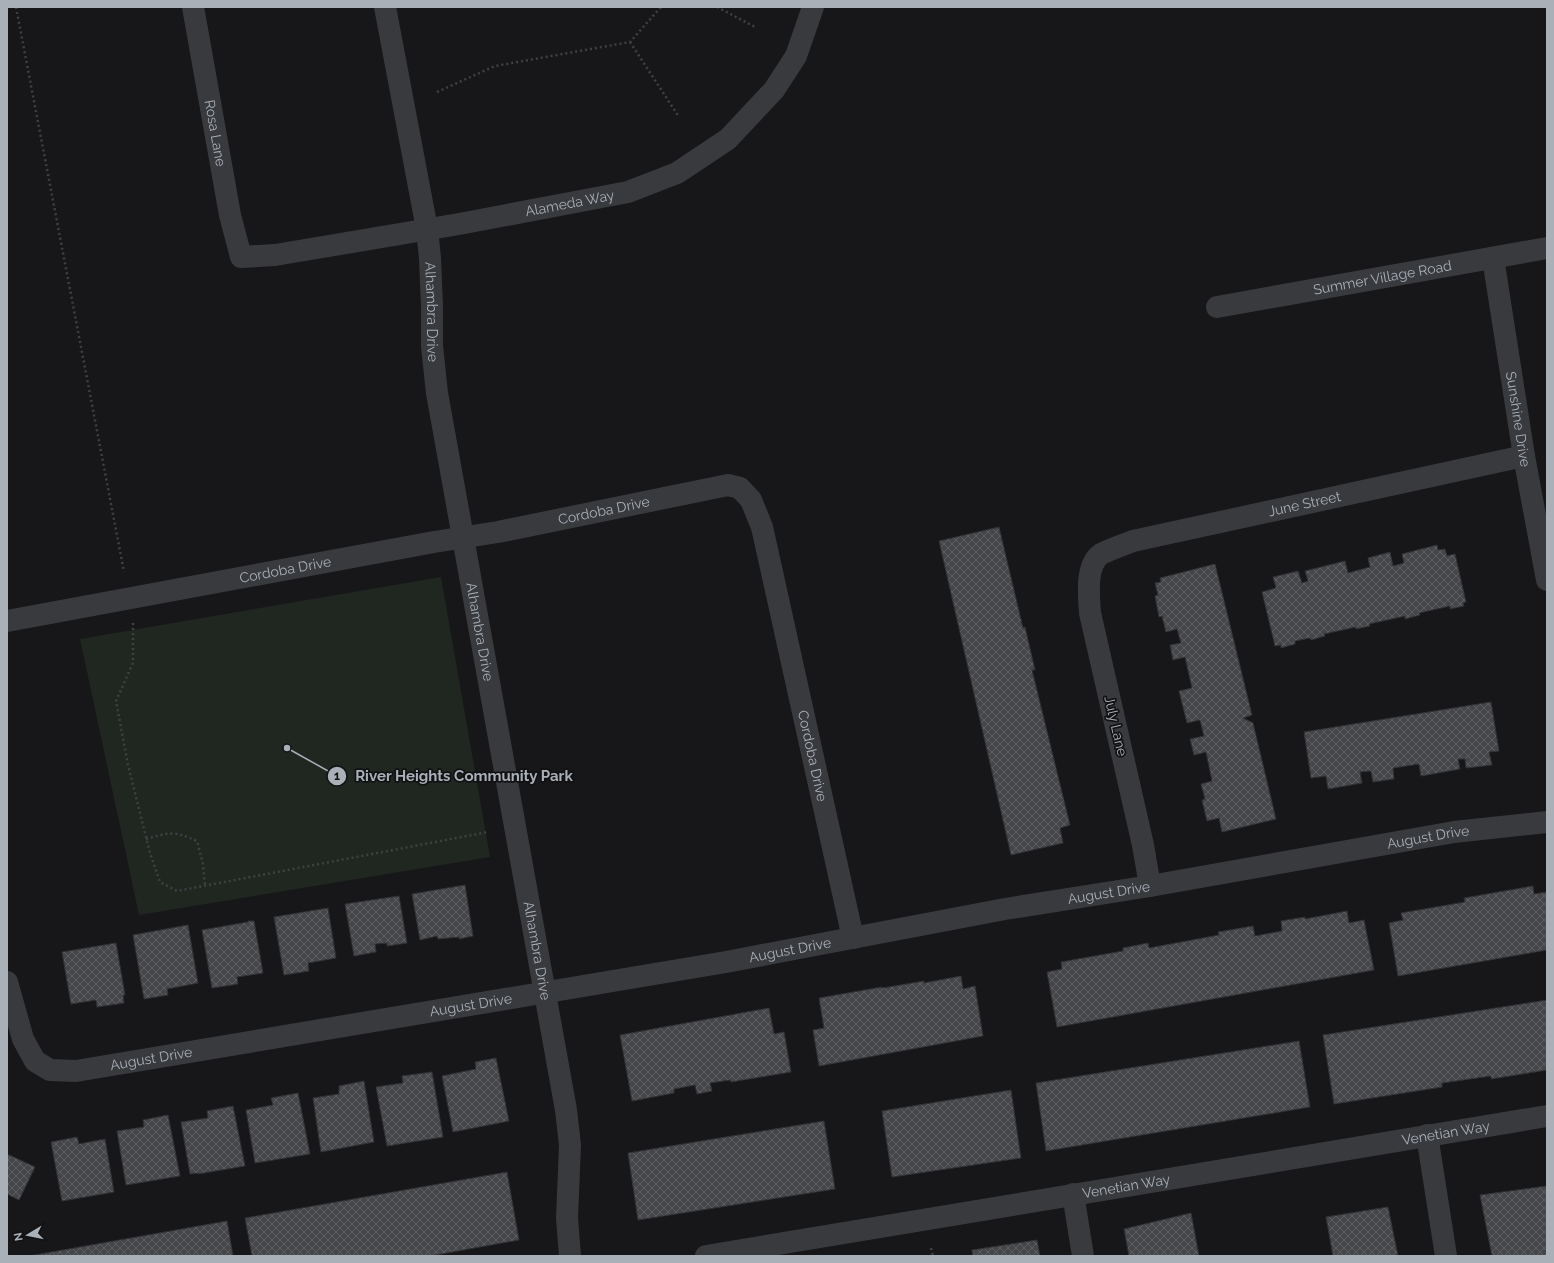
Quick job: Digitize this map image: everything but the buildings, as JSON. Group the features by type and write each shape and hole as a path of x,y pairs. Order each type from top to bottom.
{"street":[{"name":"Rosa Lane","path":"193,7 230,215 241,258"},
{"name":"Alhambra Drive","path":"385,7 427,229 430,258 432,346 436,393 566,1110 570,1144 567,1218 570,1256"},
{"name":"Alameda Way","path":"241,258 275,255 628,192 677,173 728,139 774,90 796,56 813,7"},
{"name":"Summer Village Road","path":"1217,307 1547,248"},
{"name":"Sunshine Drive","path":"1493,258 1524,456 1547,580"},
{"name":"June Street","path":"1092,566 1100,555 1133,541 1524,456"},
{"name":"Cordoba Drive","path":"7,622 463,538 728,485 740,488 751,500 762,527 853,938"},
{"name":"July Lane","path":"1092,566 1088,585 1090,613 1141,837 1150,886"},
{"name":"August Drive","path":"7,982 23,1039 35,1061 50,1070 76,1071 726,962 1005,909 1150,886 1454,832 1547,822"},
{"name":"Venetian Way","path":"706,1256 1547,1116"},
{"path":"1427,1135 1446,1256"},
{"path":"1073,1194 1083,1256"}],"path":[{"path":"16,7 124,572"},
{"path":"437,92 495,66 630,42 661,7"},
{"path":"717,7 755,27"},
{"path":"630,42 679,117"},
{"path":"133,618 133,663 116,701 128,765 146,839 160,882 177,891 488,832"},
{"path":"146,839 166,833 181,834 197,841 203,864 205,886"},
{"path":"931,1248 933,1256"}],"shaded area":[{"path":"441,577 490,857 139,915 80,639"}],"place":[{"name":"River Heights Community Park","path":"287,748"}]}
